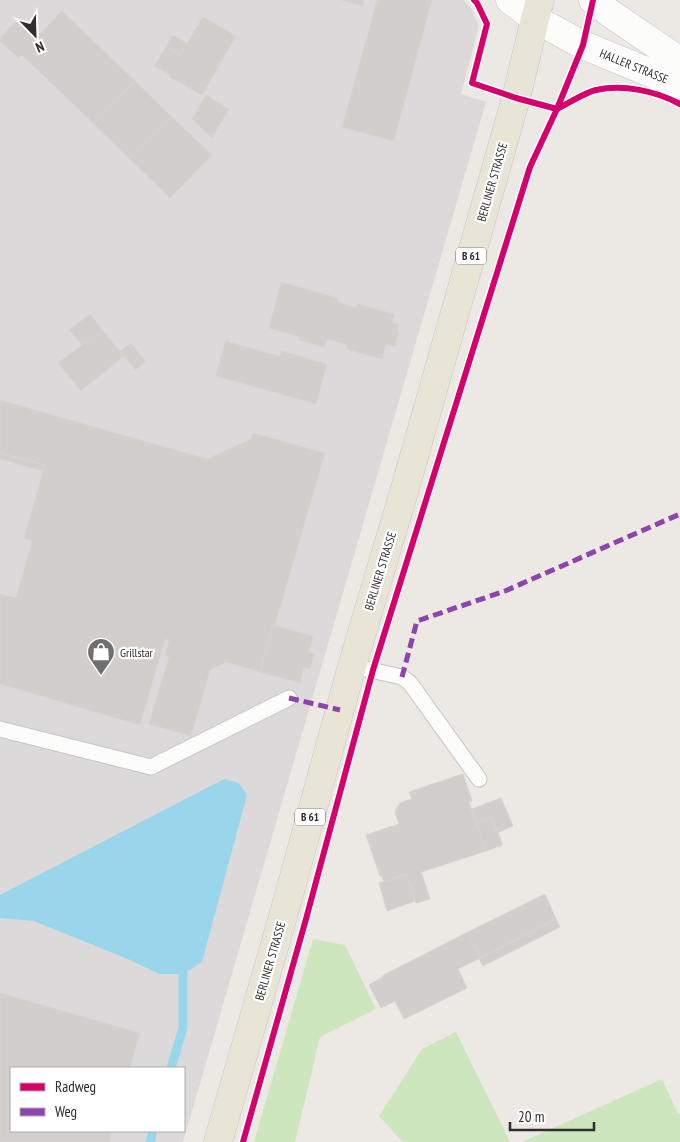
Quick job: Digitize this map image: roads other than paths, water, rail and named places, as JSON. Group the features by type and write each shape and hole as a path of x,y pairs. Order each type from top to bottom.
{"main road":[{"name":"BERLINER STRASSE","path":"218,1142 352,666 404,492 516,98 538,10"}],"street":[{"name":"HALLER STRASSE","path":"510,0 538,10 583,45 680,85"},
{"name":"HALLER STRASSE","path":"593,0 680,61"}],"lane":[{"path":"352,666 402,677 410,683 479,779"},
{"path":"0,729 151,767 289,698"}],"water":[{"path":"224,779 239,783 247,795 202,962 183,974 159,974 130,960 34,921 0,918 0,895"}],"waterway":[{"path":"171,1067 183,1028 183,974"},
{"path":"150,1142 153,1132"}],"place":[{"name":"Grillstar","path":"101,676"}]}
